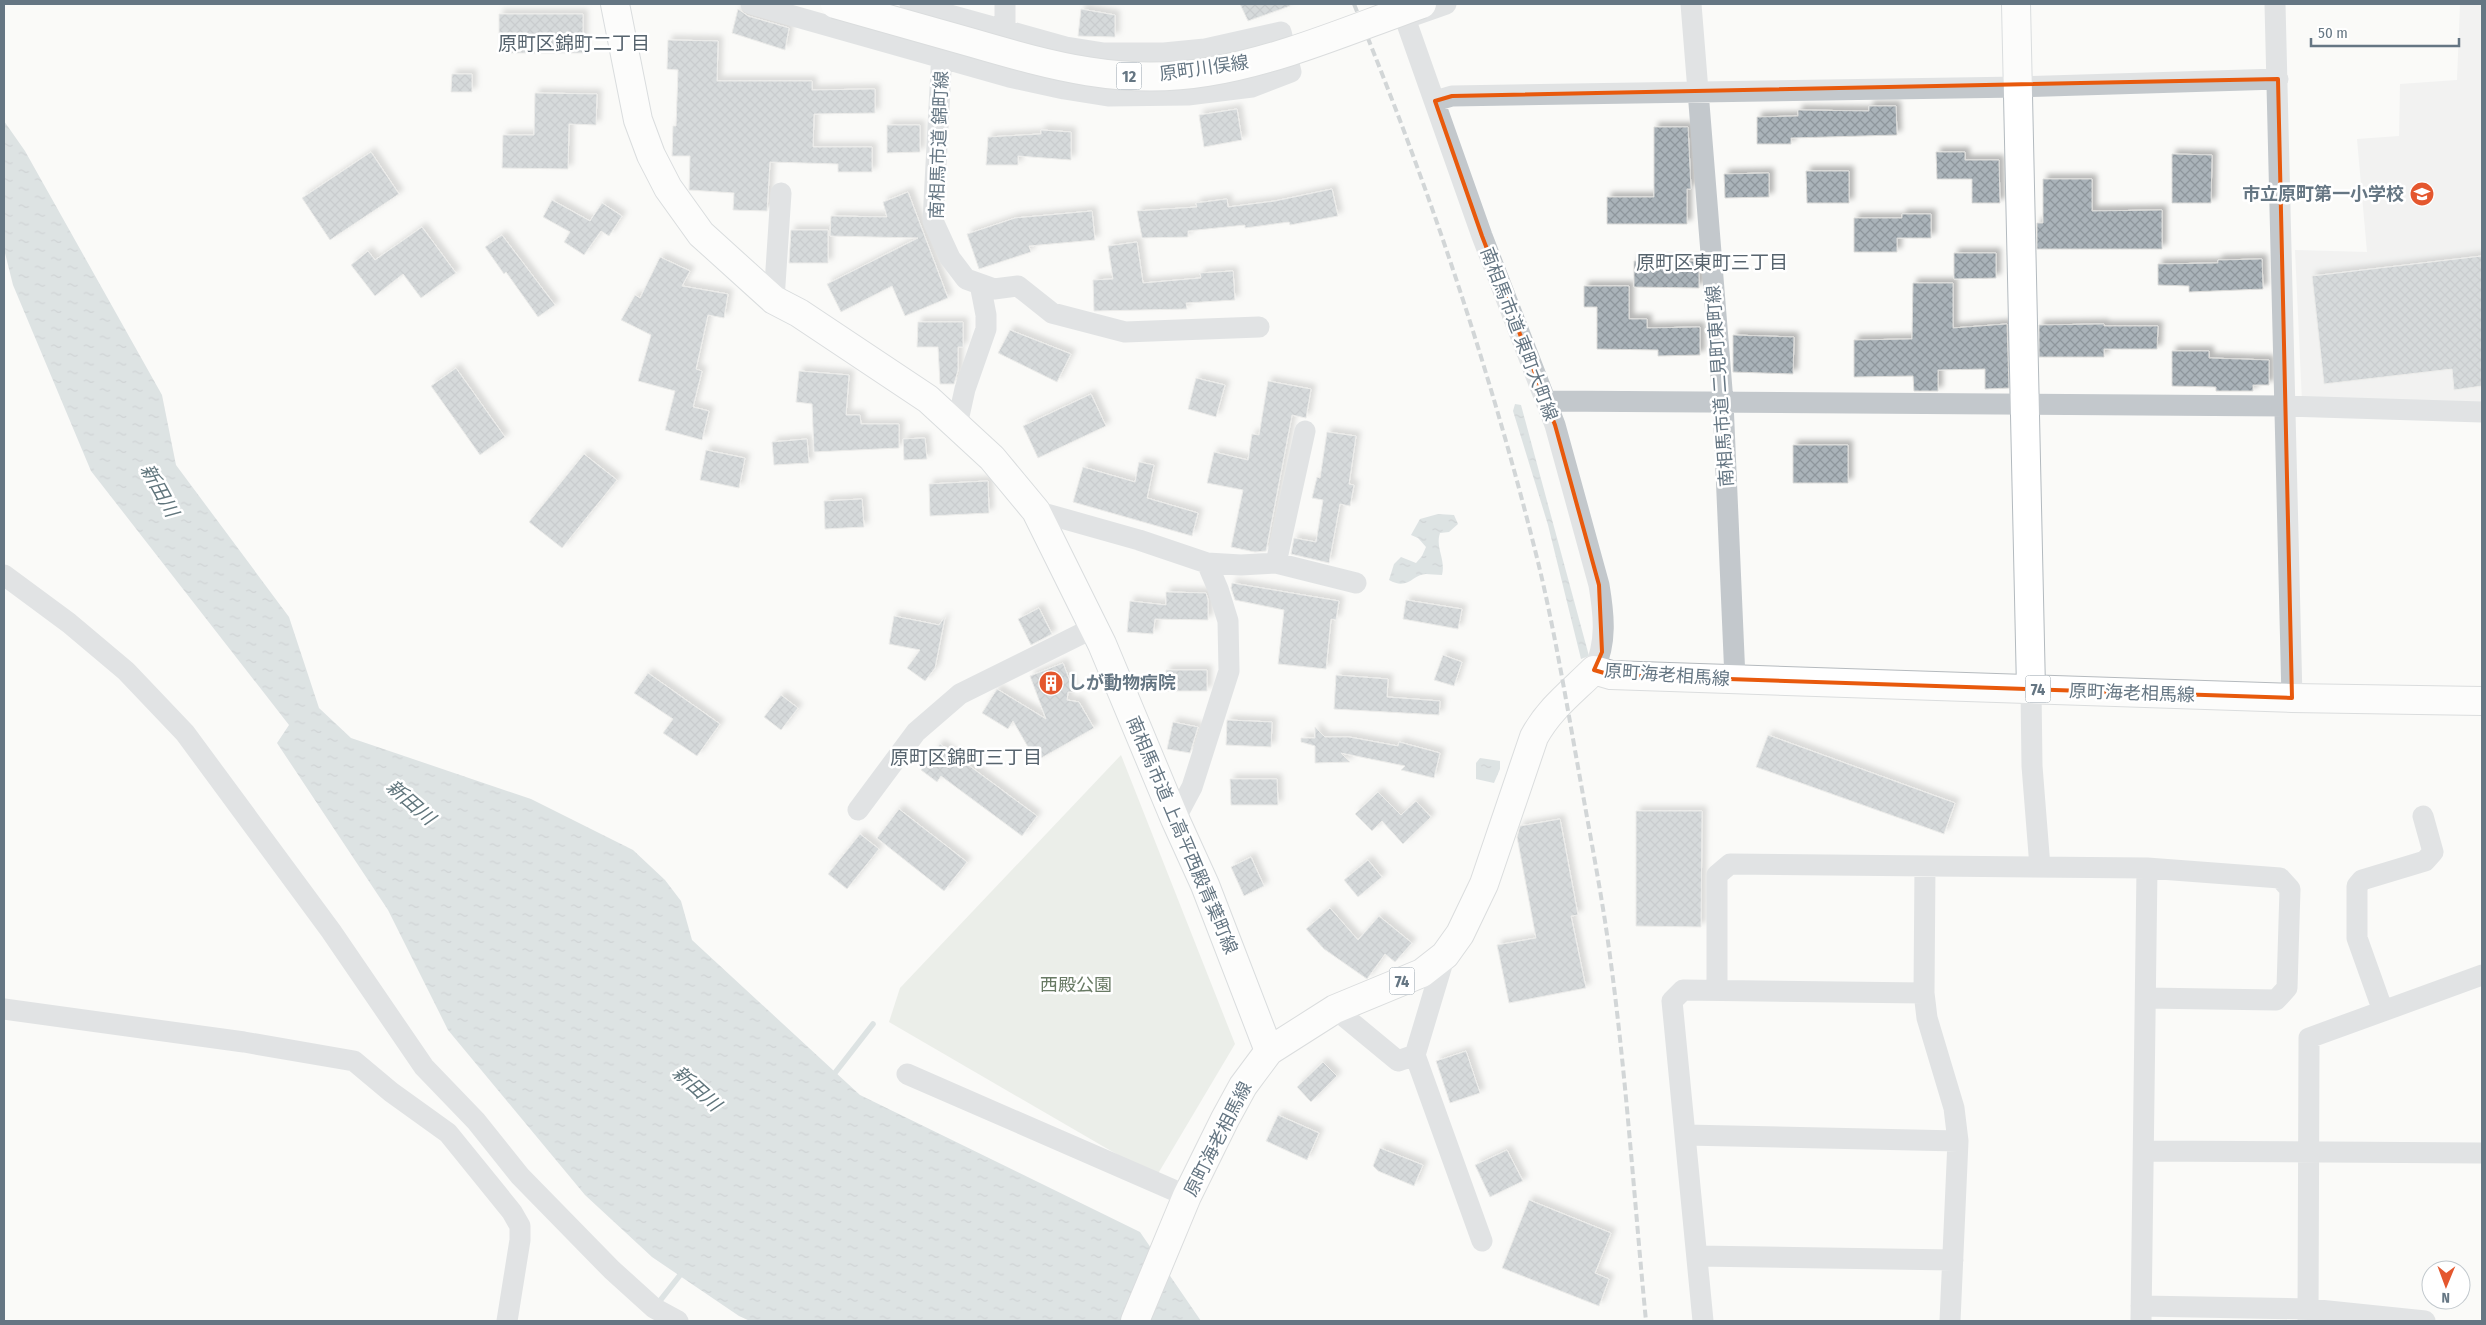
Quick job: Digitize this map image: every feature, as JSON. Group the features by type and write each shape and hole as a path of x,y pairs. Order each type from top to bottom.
{"main road":[{"name":"南相馬市道 上高平西殿青葉町線","path":"615,4 638,120 651,155 668,188 701,234 774,300 799,313 928,399 992,458 1036,511 1067,570 1092,628 1102,644 1175,819 1205,885 1269,1051"},
{"name":"原町川俣線","path":"835,4 1055,67 1096,74 1135,76 1204,72 1240,66 1285,54 1409,9"},
{"path":"2016,4 2031,689"},
{"name":"原町海老相馬線","path":"1135,1321 1185,1202 1243,1086 1269,1051 1335,1009 1422,972 1445,954 1460,934 1484,884 1534,737 1544,719 1558,702 1594,670 1611,675 2292,698 2482,701"}],"street":[{"path":"751,4 1064,90 1108,96 1188,95 1252,88 1291,72 1281,32 1205,49 1164,54 1104,53 1066,47 943,16 910,4"},
{"path":"1005,31 1006,4"},
{"path":"1409,9 1446,4"},
{"name":"南相馬市道 二見町東町線","path":"1691,4 1723,402 1734,679"},
{"path":"2275,4 2292,698"},
{"name":"南相馬市道 東町大町線","path":"1409,9 1435,101 1482,236 1547,401 1575,494 1599,585 1602,605 1602,652 1594,670"},
{"name":"南相馬市道 錦町線","path":"942,55 933,221 950,258 966,279 980,284"},
{"path":"1435,101 1452,96 2019,87 2278,79"},
{"path":"774,300 781,193"},
{"path":"980,284 994,289 1018,286 1052,313 1125,332 1259,326"},
{"path":"957,425 965,389 986,329 986,315 980,284"},
{"path":"1547,401 2285,406 2482,412"},
{"path":"1276,563 1305,431"},
{"path":"1036,511 1139,540 1207,562 1240,565 1276,563 1356,583"},
{"path":"1175,819 1192,787 1229,671 1228,621 1207,562"},
{"path":"4,575 69,623 126,671 185,733 331,930 424,1067 476,1121 520,1176 612,1270 654,1308 678,1321"},
{"path":"858,810 916,732 960,694 1092,628"},
{"path":"2031,689 2032,766 2040,867"},
{"path":"2383,1011 2357,938 2357,886 2362,880 2425,861 2433,852 2423,816"},
{"path":"1717,990 1717,875 1730,864 2147,868 2280,878 2290,889 2287,988 2276,1000 2146,998"},
{"path":"1925,866 1924,993 1927,1018 1954,1108 1958,1141 1950,1321"},
{"path":"2147,868 2141,1313 2308,1315 2426,1321"},
{"path":"1445,954 1415,1055 1482,1241"},
{"path":"2308,1315 2309,1038 2482,975"},
{"path":"1703,1321 1672,1002 1683,990 1924,993"},
{"path":"4,1009 244,1042 354,1061 391,1092 448,1133 512,1212 520,1226 520,1240 507,1321"},
{"path":"1335,1009 1398,1061 1415,1055"},
{"path":"907,1074 1185,1202"},
{"path":"1685,1135 1958,1141"},
{"path":"2144,1151 2309,1153 2482,1152"},
{"path":"1696,1256 1953,1260"}],"highlighted area":[{"path":"2278,79 2292,698 1611,675 1594,670 1602,652 1599,585 1555,425 1482,236 1435,101 1452,96"}],"shaded area":[{"name":"市立原町第一小学校","path":"2460,4 2482,4 2482,405 2302,401 2295,250 2367,252 2357,139 2399,136 2400,84 2457,80"}],"green space":[{"name":"西殿公園","path":"1121,755 1235,1044 1156,1177 889,1022 900,988"}],"water":[{"name":"新田川","path":"4,121 25,151 162,395 176,465 289,617 319,708 351,738 531,799 633,850 665,880 681,901 692,940 860,1095 1140,1232 1201,1321 750,1321 739,1316 652,1257 585,1195 448,1030 388,910 277,743 289,725 91,471 13,285 4,249"},
{"path":"1515,404 1521,405 1589,656 1581,659 1548,525 1513,411"},
{"path":"1438,514 1454,515 1458,524 1449,532 1440,533 1439,544 1443,564 1442,575 1421,575 1401,584 1389,580 1394,564 1401,557 1416,563 1422,556 1426,547 1418,538 1411,535 1420,519"},
{"path":"1480,758 1500,761 1500,769 1494,783 1476,779 1476,763"}],"building":[{"path":"1240,4 1290,4 1290,6 1248,21"},
{"path":"738,9 748,16 789,28 785,50 732,33"},
{"path":"1081,9 1115,15 1115,37 1078,36"},
{"path":"499,14 583,14 583,53 499,53"},
{"path":"668,40 718,41 717,81 812,81 812,90 875,89 875,113 814,114 813,147 872,147 872,172 838,172 838,164 770,162 767,211 733,210 734,193 689,190 690,156 672,156 673,126 676,126 678,70 667,69"},
{"path":"452,74 472,74 472,92 451,92"},
{"path":"535,93 597,94 596,125 569,124 568,169 502,168 503,135 534,135"},
{"path":"1869,106 1896,106 1897,135 1791,138 1791,144 1757,144 1757,117 1798,116 1798,110 1869,111"},
{"path":"1237,109 1242,140 1204,147 1199,115"},
{"path":"887,125 920,125 920,152 887,153"},
{"path":"1654,127 1688,127 1691,189 1687,189 1687,224 1607,224 1607,197 1654,197"},
{"path":"1041,130 1071,132 1071,160 1018,156 1018,165 986,165 988,137 1041,134"},
{"path":"371,152 399,194 330,240 302,198"},
{"path":"1936,152 1965,152 1965,160 1999,160 2000,203 1972,203 1972,179 1937,179"},
{"path":"2172,154 2212,155 2211,203 2172,203"},
{"path":"1806,171 1849,171 1849,203 1807,203"},
{"path":"1769,173 1769,197 1725,198 1724,174"},
{"path":"2043,179 2092,179 2092,211 2162,210 2162,249 2037,249 2037,223 2043,223"},
{"path":"1332,189 1338,216 1290,225 1289,222 1245,228 1245,225 1188,231 1188,237 1142,238 1137,211 1197,207 1196,203 1227,199 1228,207 1275,201"},
{"path":"908,192 948,298 905,316 892,286 841,312 827,284 918,238 830,236 831,216 887,217 883,202"},
{"path":"552,200 590,221 602,203 622,216 609,236 601,231 584,255 564,242 570,232 543,217"},
{"path":"1092,211 1095,240 1029,246 1031,252 979,269 967,234 1015,218"},
{"path":"1902,214 1931,214 1931,238 1897,238 1897,252 1854,252 1854,218 1902,218"},
{"path":"422,227 456,273 421,298 403,274 375,296 351,265 368,251 375,260"},
{"path":"791,230 828,230 828,263 789,263"},
{"path":"502,235 555,305 538,317 506,272 504,274 485,247"},
{"path":"1137,242 1143,283 1201,278 1200,273 1233,271 1235,300 1186,303 1187,309 1094,311 1093,280 1113,279 1108,246"},
{"path":"1954,253 1996,253 1996,278 1954,279"},
{"path":"2482,256 2482,386 2454,390 2452,369 2324,384 2312,276"},
{"path":"660,257 690,271 682,286 728,294 724,318 708,315 696,369 702,371 693,407 709,411 702,440 665,430 675,391 638,381 651,335 621,320 635,295 640,298"},
{"path":"2262,259 2263,289 2189,292 2189,286 2158,285 2158,264 2218,263 2218,260"},
{"path":"1634,261 1699,261 1699,288 1634,287"},
{"path":"1913,283 1953,283 1953,328 2007,324 2009,388 1985,389 1985,369 1938,370 1938,391 1914,391 1913,376 1854,377 1854,340 1912,339"},
{"path":"1584,286 1629,286 1629,319 1647,319 1647,328 1700,327 1700,355 1658,356 1658,350 1597,349 1597,307 1584,307"},
{"path":"918,322 963,322 963,347 958,347 958,370 954,384 940,384 938,347 917,347"},
{"path":"2104,324 2104,326 2158,326 2157,349 2104,349 2104,357 2039,357 2039,325"},
{"path":"1010,330 1071,354 1057,382 998,353"},
{"path":"1733,335 1794,337 1793,374 1733,372"},
{"path":"2172,351 2209,351 2209,358 2269,360 2269,385 2253,385 2253,391 2216,391 2216,387 2172,386"},
{"path":"456,368 505,437 480,455 431,386"},
{"path":"799,371 849,375 846,415 860,415 861,424 899,424 899,448 814,452 812,404 796,402"},
{"path":"1196,378 1225,385 1216,417 1188,409"},
{"path":"1268,381 1311,389 1306,418 1292,415 1266,551 1255,552 1231,547 1243,490 1207,483 1214,452 1248,460 1252,434 1259,435"},
{"path":"1091,394 1106,426 1038,458 1023,426"},
{"path":"1327,432 1356,436 1349,484 1354,485 1350,506 1340,504 1329,563 1291,554 1294,538 1316,542 1323,500 1312,498 1317,477 1320,478"},
{"path":"925,438 927,459 904,460 903,439"},
{"path":"807,439 809,463 774,465 772,442"},
{"path":"1793,445 1848,445 1848,483 1793,483"},
{"path":"706,450 745,458 739,488 700,480"},
{"path":"584,454 617,480 562,548 529,522"},
{"path":"1139,462 1154,465 1147,498 1198,513 1192,536 1073,502 1083,467 1135,482"},
{"path":"988,481 989,513 930,516 929,484"},
{"path":"862,499 864,527 825,529 824,501"},
{"path":"1232,583 1339,601 1336,620 1331,619 1326,669 1278,664 1284,610 1235,600 1231,588"},
{"path":"1166,592 1206,593 1208,620 1155,619 1153,634 1127,632 1130,601 1166,605"},
{"path":"1406,600 1462,609 1458,629 1403,619"},
{"path":"1039,608 1052,634 1031,645 1018,619"},
{"path":"894,616 939,625 945,617 935,668 925,681 907,668 920,650 889,644"},
{"path":"1443,655 1462,662 1454,686 1434,680"},
{"path":"1063,663 1074,692 1068,692 1067,700 1079,702 1094,728 1036,761 1013,721 1008,729 982,713 997,689 1046,719 1030,676"},
{"path":"1166,670 1207,670 1207,691 1166,691"},
{"path":"648,673 720,724 697,756 663,733 673,719 634,693"},
{"path":"1336,675 1388,679 1387,697 1440,701 1439,715 1334,709"},
{"path":"781,695 798,708 781,730 764,717"},
{"path":"1227,720 1272,722 1271,747 1226,745"},
{"path":"1173,722 1198,727 1190,753 1167,749"},
{"path":"1315,727 1325,737 1349,737 1398,746 1399,742 1440,753 1434,778 1401,770 1405,766 1341,753 1350,762 1315,763 1315,746 1301,742 1301,738 1315,738"},
{"path":"1768,735 1955,803 1944,834 1756,767"},
{"path":"940,744 1037,816 1022,836 941,776 937,782 921,770"},
{"path":"1230,779 1277,779 1278,805 1231,805"},
{"path":"1378,792 1401,815 1416,801 1431,817 1403,844 1382,821 1372,831 1355,814"},
{"path":"899,809 967,862 944,891 877,838"},
{"path":"1636,811 1702,811 1701,927 1636,926"},
{"path":"1560,819 1578,915 1571,916 1586,988 1509,1003 1497,945 1536,938 1517,837 1520,826"},
{"path":"860,834 879,849 847,889 828,874"},
{"path":"1251,857 1264,886 1244,896 1231,867"},
{"path":"1368,860 1382,877 1358,897 1344,880"},
{"path":"1330,908 1358,940 1379,916 1412,943 1395,962 1385,954 1367,979 1324,949 1306,929"},
{"path":"1466,1051 1480,1093 1450,1103 1436,1061"},
{"path":"1323,1062 1337,1076 1311,1102 1297,1087"},
{"path":"1278,1115 1319,1133 1307,1160 1266,1141"},
{"path":"1380,1148 1423,1165 1414,1186 1378,1171 1373,1166"},
{"path":"1507,1150 1523,1181 1490,1197 1475,1165"},
{"path":"1529,1200 1611,1233 1595,1273 1609,1279 1599,1306 1502,1268"}],"waterway":[{"path":"831,1078 873,1024"},
{"path":"659,1302 684,1270"}],"railway":[{"path":"1354,4 1382,73 1433,211 1480,352 1521,494 1545,591 1595,863 1612,971 1646,1321"}],"place":[{"name":"市立原町第一小学校","path":"2422,194"},
{"name":"しが動物病院","path":"1051,683"}],"district":[{"name":"原町区錦町二丁目","path":"574,43"},
{"name":"原町区東町三丁目","path":"1712,262"},
{"name":"原町区錦町三丁目","path":"966,757"}]}
